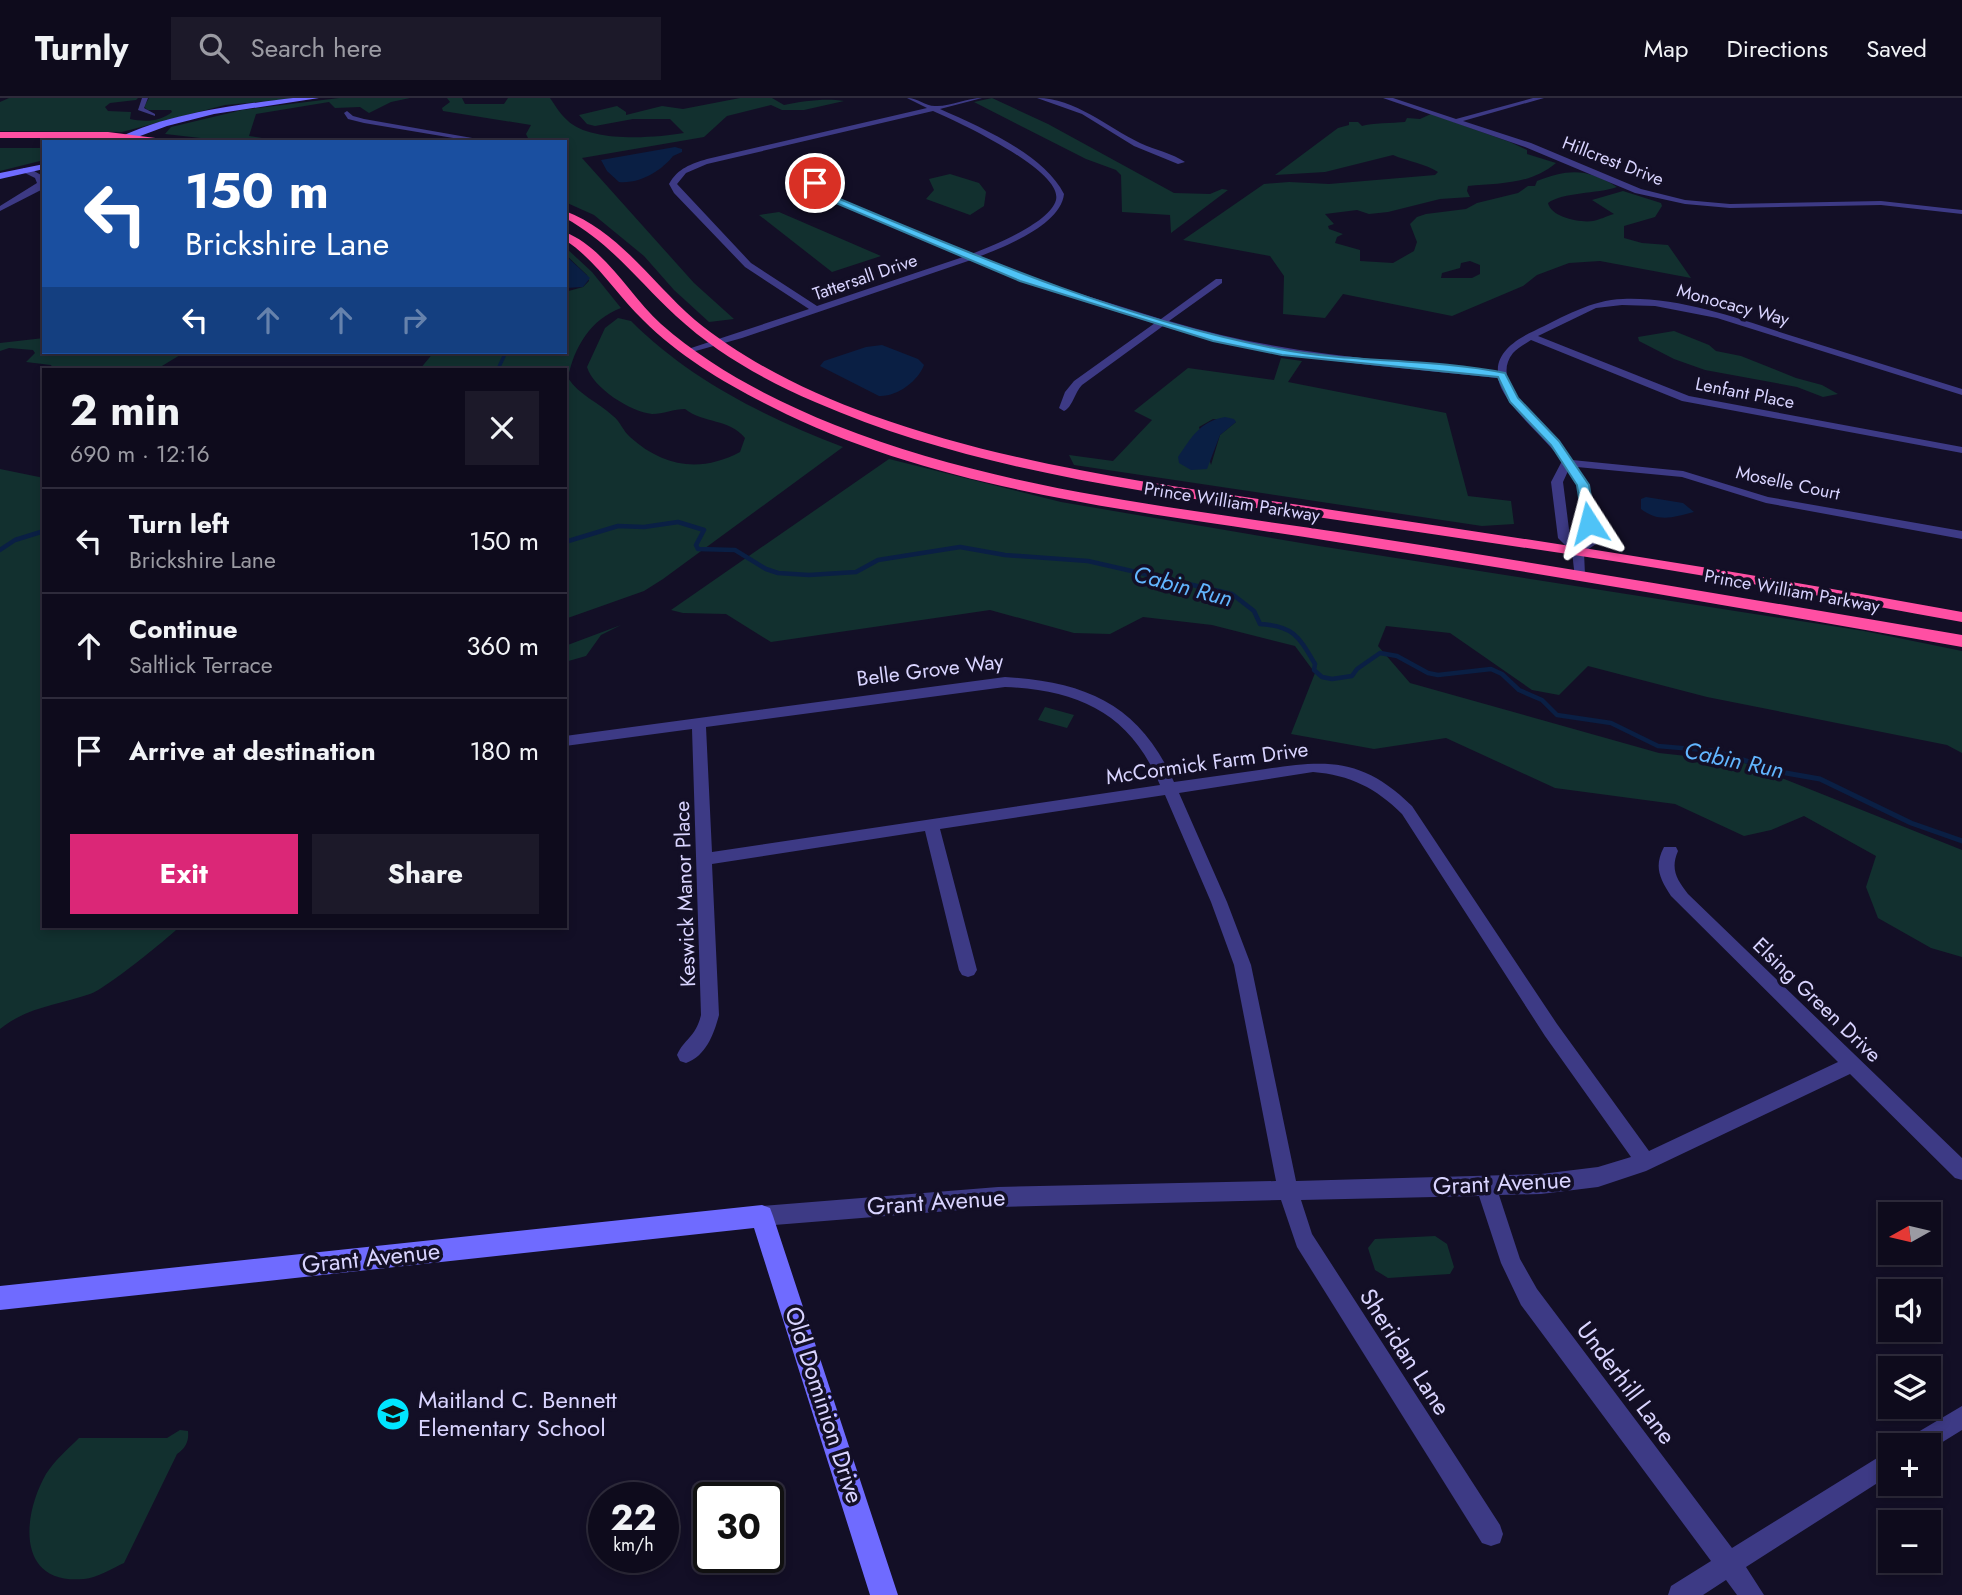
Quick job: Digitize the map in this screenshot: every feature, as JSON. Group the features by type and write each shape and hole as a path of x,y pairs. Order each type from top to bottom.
{"highway":[{"path":"0,135 129,136 164,140"},
{"path":"0,143 42,143"},
{"name":"Prince William Parkway","path":"567,215 620,248 681,314 718,343 783,381 842,407 917,434 990,455 1114,481 1578,551 1962,617"},
{"name":"Prince William Parkway","path":"567,237 599,261 654,325 688,352 739,385 799,414 890,448 986,477 1174,513 1578,575 1962,641"}],"street":[{"path":"145,98 140,109 153,115"},
{"path":"120,140 221,111 315,98"},
{"name":"Tattersall Drive","path":"688,352 972,257 1034,226 1057,207 1060,195 1056,183 1037,165 935,108 910,98"},
{"path":"816,310 748,265 677,191 674,180 694,165 979,98"},
{"path":"1040,98 1084,113 1137,144 1181,162"},
{"name":"Hillcrest Drive","path":"1386,98 1536,148 1628,187 1685,202 1740,206 1881,203 1962,212"},
{"path":"1458,120 1541,98"},
{"path":"347,113 350,118 364,121 480,140"},
{"path":"0,176 42,166"},
{"path":"0,209 38,188 40,180 26,170"},
{"path":"815,183 820,193 1023,279 1216,339 1270,351 1502,375 1514,400 1555,443 1583,485 1592,542 1578,551"},
{"path":"1064,408 1070,392 1078,383 1165,323 1219,281"},
{"name":"Monocacy Way","path":"1502,375 1505,358 1510,349 1530,336 1594,306 1622,303 1665,304 1719,316 1962,392"},
{"name":"Lenfant Place","path":"1530,336 1686,399 1962,450"},
{"path":"1566,463 1557,482 1564,535 1578,551 1578,575"},
{"name":"Moselle Court","path":"1566,463 1683,474 1766,500 1962,534"},
{"name":"Belle Grove Way","path":"567,741 977,684 1034,684 1079,695 1102,704 1128,722 1153,754 1240,956 1289,1192"},
{"name":"Keswick Manor Place","path":"686,1055 698,1045 707,1031 710,1015 699,722"},
{"name":"McCormick Farm Drive","path":"704,859 1314,767 1346,771 1384,788 1407,810 1551,1030 1646,1162"},
{"path":"931,825 968,970"},
{"name":"Elsing Green Drive","path":"1670,850 1664,859 1664,869 1680,895 1747,965 1962,1171"},
{"name":"Grant Avenue","path":"0,1298 762,1216 998,1197 1486,1186 1541,1184 1598,1177 1646,1162 1851,1065"},
{"name":"Underhill Lane","path":"1486,1186 1511,1263 1529,1297 1752,1595"},
{"name":"Sheridan Lane","path":"1289,1192 1304,1240 1319,1267 1491,1534"},
{"name":"Old Dominion Drive","path":"762,1216 884,1595"},
{"path":"1937,1433 1962,1417"},
{"path":"1680,1595 1878,1469"}],"green space":[{"path":"9,98 138,98 110,103 105,107 108,111 131,112 130,119 146,121 162,118 172,112 148,110 144,107 149,98 301,98 225,105 122,132 0,131 0,102"},
{"path":"339,98 410,98 391,102 369,113 360,107 335,108 329,102 256,114 249,136 275,140 218,140 165,134 171,127 242,110"},
{"path":"447,98 462,98 465,104 504,104 508,98 550,98 564,118 577,127 606,136 640,137 684,133 670,119 633,119 595,126 587,124 579,115 617,106 626,112 626,115 662,106 683,109 740,98 772,98 784,105 814,100 844,101 804,110 782,110 771,105 727,116 704,137 582,158 694,283 734,319 709,322 674,290 644,256 594,215 567,203 567,140 529,140 526,134 531,125 443,111 442,108 450,102"},
{"path":"992,98 1048,124 1174,193 1210,194 1222,189 1228,190 1171,233 1170,215 1122,212 1121,175 1116,170 1086,159 974,102"},
{"path":"1431,114 1510,142 1527,150 1527,154 1556,163 1525,179 1468,186 1470,197 1440,199 1388,212 1369,214 1357,210 1325,214 1334,224 1328,226 1329,229 1343,234 1337,237 1335,243 1360,250 1360,261 1393,263 1414,251 1417,242 1410,224 1417,217 1466,209 1477,203 1518,193 1548,177 1577,172 1596,176 1617,187 1554,199 1548,203 1554,212 1573,220 1598,220 1614,214 1592,200 1623,191 1661,203 1662,206 1655,217 1624,226 1624,238 1642,243 1668,245 1691,278 1600,261 1569,263 1537,275 1523,286 1452,316 1343,294 1325,318 1283,314 1284,276 1270,256 1183,240 1264,184 1329,184 1435,175 1438,172 1433,169 1393,155 1325,172 1275,175 1338,128 1349,125 1349,122 1358,122 1362,126 1405,122 1407,118 1420,119","holes":["1470,261 1480,265 1480,274 1472,278 1441,278 1442,273 1460,268 1461,263"]},
{"path":"0,148 42,148 42,160 0,171"},
{"path":"950,174 979,183 986,192 984,206 970,215 926,199 934,190 929,179"},
{"path":"779,212 881,256 832,272 759,215"},
{"path":"567,249 592,272 621,308 601,319 579,345 568,378 615,418 628,435 643,447 656,455 683,464 711,463 740,452 745,438 732,427 692,414 685,409 656,414 643,412 624,404 605,391 587,367 605,328 618,318 631,321 678,361 730,395 785,423 843,447 644,591 567,618 567,368 421,368 432,354 567,354 567,291 583,287 589,281 587,275 567,256"},
{"path":"1674,331 1709,345 1716,351 1741,356 1796,378 1822,385 1838,394 1823,397 1797,387 1705,370 1674,359 1639,341 1638,337"},
{"path":"42,338 42,354 182,354 159,368 52,368 51,365 26,362 35,353 33,350 9,348 0,351 0,343"},
{"path":"1281,358 1302,361 1288,382 1446,413 1468,496 1511,501 1514,524 1482,526 1074,465 1069,455 1113,461 1152,420 1134,411 1188,368 1274,380","holes":["1213,419 1236,422 1220,435 1211,465 1199,427"]},
{"path":"889,459 1061,502 1319,546 1864,631 1962,651 1962,753 1947,745 1707,697 1588,666 1559,695 1532,690 1450,633 1386,626 1378,646 1410,683 1659,753 1742,762 1962,850 1962,957 1931,948 1878,918 1866,887 1876,856 1804,816 1771,830 1744,836 1675,804 1555,788 1446,738 1374,749 1291,734 1315,673 1295,646 1212,625 1143,617 1110,634 1074,633 990,610 771,642 726,614 683,613 671,610"},
{"path":"0,469 42,478 42,928 178,928 137,963 90,994 32,1011 0,1029"},
{"path":"621,625 601,635 586,656 567,661 567,645"},
{"path":"1045,707 1074,715 1067,728 1038,720"},
{"path":"1435,1236 1447,1244 1454,1267 1450,1274 1388,1278 1375,1270 1368,1248 1375,1239"},
{"path":"180,1430 188,1431 186,1444 177,1454 124,1563 84,1579 62,1578 46,1571 36,1559 30,1544 30,1527 38,1491 53,1464 79,1438 167,1438"}],"water":[{"path":"675,147 682,149 682,152 673,156 657,171 635,181 619,182 607,171 601,160"},
{"path":"567,257 590,278 583,287 567,288"},
{"path":"882,345 918,359 924,365 912,382 893,394 879,396 820,366 824,361 866,347"},
{"path":"1225,417 1236,422 1220,435 1207,469 1191,470 1179,463 1178,457 1197,431 1216,419"},
{"path":"1646,497 1683,503 1694,512 1667,518 1654,516 1641,509 1641,499"}],"waterway":[{"path":"498,368 505,354"},
{"name":"Cabin Run","path":"567,541 618,526 644,527 678,522 704,530 696,545 698,549 735,550 766,569 778,573 809,575 856,572 878,560 960,547 1005,555 1088,561 1232,594 1254,611 1260,624 1281,627 1300,640 1315,664 1314,670 1322,677 1332,679 1352,676 1357,669 1380,653 1397,656 1428,673 1438,675 1491,669 1502,674 1519,690 1542,700 1557,715 1611,723 1658,746 1716,751 1733,757"},
{"name":"Cabin Run","path":"0,550 15,540 42,532"},
{"name":"Cabin Run","path":"1728,755 1780,772 1820,779 1911,823 1962,841"}],"place":[{"name":"Maitland C. Bennett Elementary School","path":"393,1414"}],"route":[{"path":"815,183 820,193 1023,279 1216,339 1258,349 1502,375 1514,400 1555,443 1583,485 1589,523"}]}
